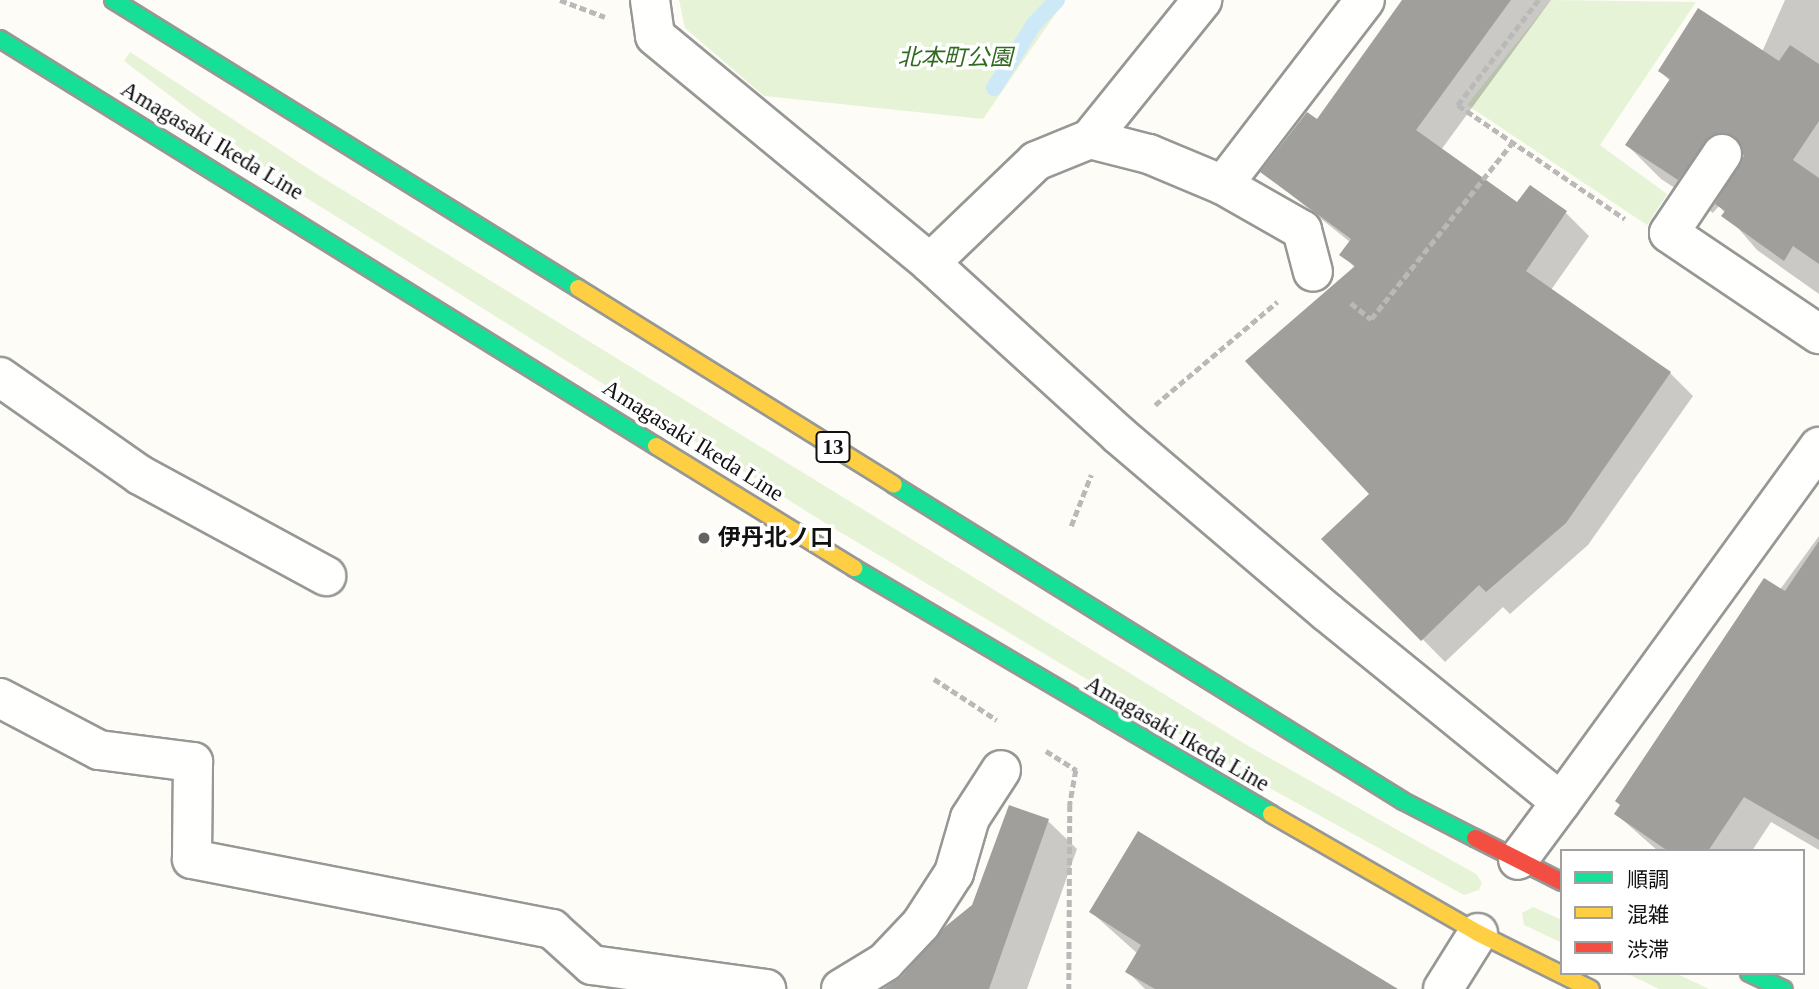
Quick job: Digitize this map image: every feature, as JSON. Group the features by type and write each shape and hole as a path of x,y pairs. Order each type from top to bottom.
{"main road":[{"name":"13","path":"113,0 1403,801 1560,880"},
{"name":"Amagasaki Ikeda Line","path":"1,40 961,635 1479,933 1560,974"},
{"name":"Amagasaki Ikeda Line","path":"1563,975 1591,989"},
{"path":"1753,975 1783,989"}],"street":[{"path":"650,0 655,36 930,262 1119,435 1316,604 1561,802"},
{"path":"930,262 1036,161 1090,139 1202,0"},
{"path":"1223,186 1364,0"},
{"path":"1090,139 1149,154 1223,186 1302,230 1313,272"},
{"path":"1722,154 1669,233 1819,334"},
{"path":"0,377 131,488 326,576"},
{"path":"1518,860 1819,447"},
{"path":"0,698 99,750 207,764 192,859 552,929 592,965 766,989"},
{"path":"841,989 885,962 921,924 954,873 970,818 1000,770"},
{"path":"1443,989 1479,933"}],"path":[{"path":"1539,0 1458,106 1651,236 1669,233"}],"green space":[{"name":"北本町公園","path":"679,0 1065,0 983,119 764,96 685,28"},
{"path":"1551,0 1696,2 1600,145 1667,194 1647,225 1467,105"},
{"path":"130,52 315,173 1250,747 1476,874 1482,883 1479,890 1464,895 1266,786 830,526 302,195 124,61"},
{"path":"1533,907 1560,919 1560,942 1524,925 1522,913"},
{"path":"1630,975 1679,975 1709,989 1659,989"}],"building":[{"path":"1402,0 1511,0 1416,130 1517,202 1530,185 1567,211 1526,271 1671,372 1566,523 1486,592 1479,585 1421,641 1321,539 1369,494 1245,361 1355,266 1339,255 1351,239 1260,172 1307,112 1317,119"},
{"path":"1698,8 1779,61 1790,45 1819,64 1819,121 1793,160 1819,178 1819,264 1793,246 1784,261 1721,216 1725,211 1715,204 1744,156 1734,136 1712,135 1678,180 1625,145 1670,79 1658,71"},
{"path":"1819,541 1819,840 1744,797 1709,849 1665,849 1614,814 1620,805 1615,801 1764,578 1785,591"},
{"path":"1009,805 1049,819 989,989 883,989 901,977 946,926 972,905"},
{"path":"1138,831 1398,989 1155,989 1125,972 1141,945 1089,912"}],"waterway":[{"path":"994,88 1034,24 1057,0"}],"traffic: fast":[{"path":"113,0 578,288"},
{"path":"0,39 656,446"},
{"path":"894,485 1403,801 1475,838"},
{"path":"854,568 1271,814"},
{"path":"1753,975 1783,989"}],"traffic: slow":[{"path":"578,288 894,485"},
{"path":"656,446 854,568"},
{"path":"1271,814 1478,933 1560,974"},
{"path":"1563,975 1591,989"}],"traffic: jam":[{"path":"1475,838 1560,881"}],"place":[{"name":"伊丹北ノ口","path":"704,538"}]}
